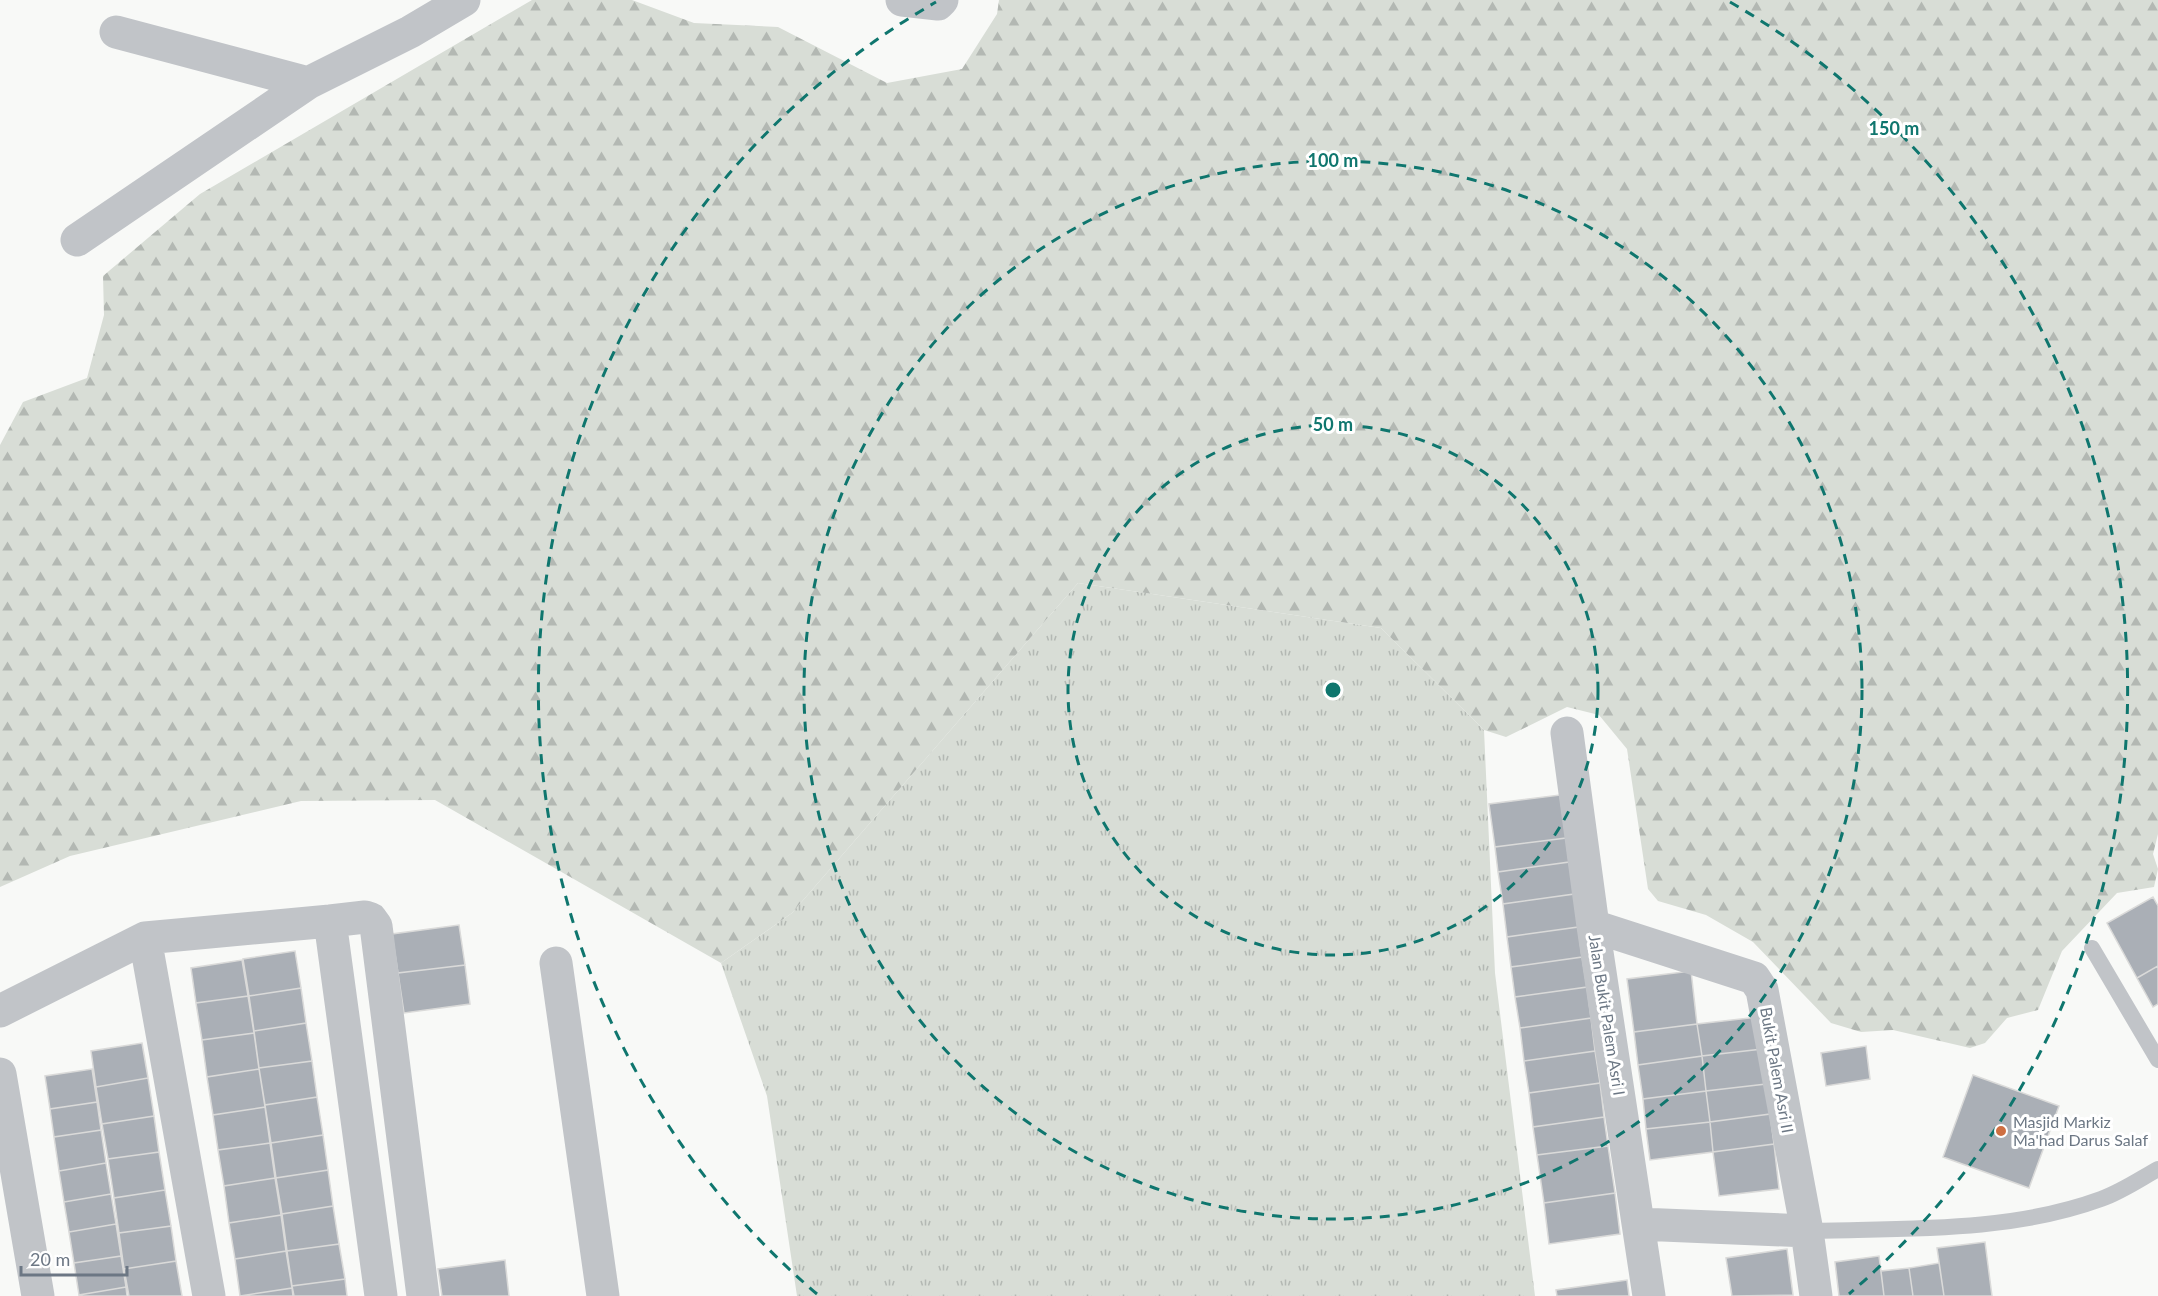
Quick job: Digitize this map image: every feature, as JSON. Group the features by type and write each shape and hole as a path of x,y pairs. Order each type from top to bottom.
{"street":[{"path":"410,32 420,0"},
{"path":"77,240 308,83 410,32 464,0"},
{"path":"902,0 938,4 942,0"},
{"path":"116,32 308,83"},
{"name":"Jalan Bukit Palem Asri I","path":"1567,733 1593,926 1649,1296"},
{"path":"0,1011 145,938 368,917 376,926 423,1296"},
{"path":"330,921 381,1296"},
{"name":"Bukit Palem Asri II","path":"1593,926 1754,978 1762,990 1807,1231 1816,1296"},
{"path":"145,938 209,1296"},
{"path":"556,963 603,1296"},
{"path":"0,1074 38,1296"},
{"path":"1639,1224 1807,1231"}],"lane":[{"path":"2092,948 2158,1060"},
{"path":"1807,1231 1961,1226 2023,1220 2102,1199 2158,1169"}],"green space":[{"path":"532,0 632,0 694,23 778,27 887,83 962,69 997,14 999,0 2158,0 2158,834 2153,854 2158,869 2154,887 2117,893 2062,951 2038,1010 2007,1018 1985,1043 1970,1048 1893,1030 1861,1032 1831,1023 1753,942 1706,915 1658,901 1648,889 1627,749 1599,715 1567,707 1506,737 1484,730 1381,628 1078,583 792,913 721,963 435,800 301,801 70,856 0,887 0,445 23,402 87,378 104,315 103,276 200,194"},
{"path":"1078,583 1381,628 1484,730 1495,973 1535,1296 797,1296 767,1096 721,963 792,913"}],"building":[{"path":"1560,795 1566,838 1495,847 1489,804"},
{"path":"1566,838 1569,862 1498,872 1495,847"},
{"path":"1569,862 1574,894 1503,904 1498,872"},
{"path":"1574,894 1578,927 1507,937 1503,904"},
{"path":"2153,897 2158,906 2158,966 2137,978 2107,923"},
{"path":"459,925 465,965 398,973 392,934"},
{"path":"1578,927 1582,957 1511,967 1507,937"},
{"path":"295,951 301,988 249,996 243,959"},
{"path":"1582,957 1587,987 1515,997 1511,967"},
{"path":"242,960 248,996 196,1003 191,968"},
{"path":"465,965 470,1004 404,1013 398,973"},
{"path":"2158,966 2158,1004 2153,1007 2137,978"},
{"path":"1691,971 1697,1024 1634,1032 1627,979"},
{"path":"1587,987 1591,1018 1520,1028 1515,997"},
{"path":"301,988 306,1023 254,1031 249,996"},
{"path":"248,996 254,1033 202,1040 196,1003"},
{"path":"1758,1017 1762,1049 1702,1056 1697,1024"},
{"path":"1591,1018 1595,1051 1524,1061 1520,1028"},
{"path":"306,1023 312,1061 259,1068 254,1031"},
{"path":"1697,1024 1702,1056 1638,1065 1634,1032"},
{"path":"254,1033 259,1069 207,1077 202,1040"},
{"path":"142,1043 148,1078 96,1087 91,1051"},
{"path":"1866,1046 1870,1079 1826,1086 1821,1053"},
{"path":"1762,1049 1766,1084 1706,1091 1702,1056"},
{"path":"1595,1051 1600,1083 1529,1093 1524,1061"},
{"path":"1702,1056 1706,1091 1643,1099 1638,1065"},
{"path":"312,1061 317,1097 265,1105 259,1068"},
{"path":"92,1069 97,1102 50,1109 45,1076"},
{"path":"259,1069 265,1107 213,1115 207,1077"},
{"name":"Masjid Markiz Ma'had Darus Salaf","path":"1973,1075 2059,1106 2029,1188 1943,1157"},
{"path":"148,1078 154,1116 102,1124 96,1087"},
{"path":"1600,1083 1604,1117 1533,1127 1529,1093"},
{"path":"1766,1084 1770,1114 1710,1122 1706,1091"},
{"path":"1706,1091 1710,1122 1646,1129 1643,1099"},
{"path":"317,1097 323,1135 271,1143 265,1105"},
{"path":"97,1102 101,1130 54,1137 50,1109"},
{"path":"265,1107 270,1143 218,1150 213,1115"},
{"path":"1770,1114 1774,1144 1713,1152 1710,1122"},
{"path":"154,1116 159,1152 108,1159 102,1124"},
{"path":"1604,1117 1608,1146 1537,1155 1533,1127"},
{"path":"1710,1122 1713,1152 1650,1160 1646,1129"},
{"path":"101,1130 106,1163 59,1171 54,1137"},
{"path":"323,1135 328,1170 276,1178 271,1143"},
{"path":"270,1143 275,1178 224,1186 218,1150"},
{"path":"1774,1144 1779,1189 1719,1196 1713,1152"},
{"path":"1608,1146 1615,1193 1544,1203 1537,1155"},
{"path":"159,1152 165,1190 114,1198 108,1159"},
{"path":"106,1163 111,1194 64,1202 59,1171"},
{"path":"328,1170 333,1206 282,1214 276,1178"},
{"path":"275,1178 281,1215 229,1223 224,1186"},
{"path":"165,1190 171,1226 119,1233 114,1198"},
{"path":"1615,1193 1620,1234 1549,1244 1544,1203"},
{"path":"111,1194 116,1224 69,1232 64,1202"},
{"path":"333,1206 339,1244 287,1251 282,1214"},
{"path":"281,1215 286,1251 235,1259 229,1223"},
{"path":"116,1224 121,1256 74,1263 69,1232"},
{"path":"171,1226 176,1261 124,1269 119,1233"},
{"path":"1985,1242 1992,1296 1944,1296 1937,1248"},
{"path":"339,1244 345,1279 292,1286 287,1251"},
{"path":"1787,1249 1793,1295 1732,1296 1726,1258"},
{"path":"286,1251 292,1288 240,1296 235,1259"},
{"path":"121,1256 126,1287 79,1295 74,1263"},
{"path":"1879,1256 1884,1296 1839,1296 1835,1262"},
{"path":"505,1260 509,1296 442,1296 438,1269"},
{"path":"176,1261 182,1296 129,1296 124,1269"},
{"path":"1939,1263 1944,1296 1913,1296 1909,1268"},
{"path":"1909,1268 1913,1296 1884,1296 1881,1271"},
{"path":"345,1279 347,1296 294,1296 292,1286"},
{"path":"1627,1280 1629,1296 1557,1296 1556,1290"},
{"path":"126,1287 127,1296 79,1296 79,1295"},
{"path":"292,1288 293,1296 240,1296"}],"place":[{"name":"Masjid Markiz Ma'had Darus Salaf","path":"2001,1131"}]}
